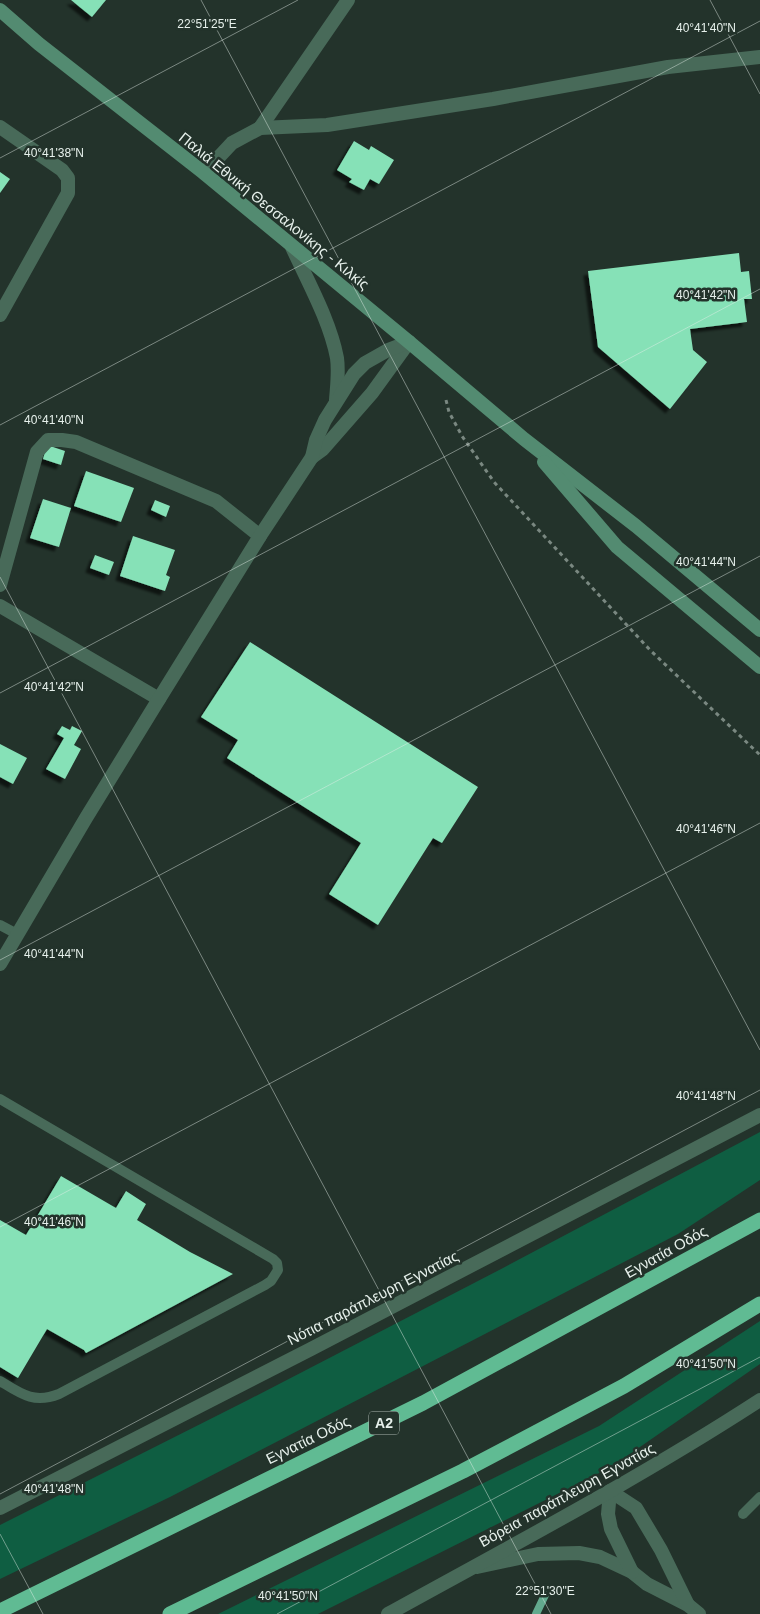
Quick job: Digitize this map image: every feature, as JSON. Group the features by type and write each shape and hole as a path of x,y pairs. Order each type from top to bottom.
{"highway":[{"name":"Εγνατία Οδός","path":"0,1611 423,1403 760,1220"},
{"path":"170,1614 463,1470 624,1386 760,1304"}],"main road":[{"name":"Παλιά Εθνική Θεσσαλονίκης - Κιλκίς","path":"0,10 39,44 204,174 524,439 636,526 760,630"},
{"name":"Παλιά Εθνική Θεσσαλονίκης - Κιλκίς","path":"524,439 618,547 760,667"}],"street":[{"path":"260,128 348,0"},
{"path":"204,174 232,143 260,128 327,125 668,67 760,57"},
{"path":"0,127 62,170 68,178 68,193 0,315"},
{"path":"292,247 332,342 337,359 338,374 335,402"},
{"path":"0,964 159,699 260,536 312,457 316,440 335,402 354,374 365,363 388,350 409,342"},
{"path":"312,457 323,449 372,393 409,342"},
{"path":"0,585 37,452 48,440 76,442 216,501 260,536"},
{"path":"0,606 159,699"},
{"name":"Νότια παράπλευρη Εγνατίας","path":"0,1508 760,1115"},
{"name":"Βόρεια παράπλευρη Εγνατίας","path":"388,1614 610,1491 709,1433 760,1400"},
{"path":"632,1572 610,1529 608,1514 610,1491 636,1508 688,1605"},
{"path":"468,1570 538,1554 579,1553 600,1557 632,1572 647,1584 688,1605 699,1614"}],"lane":[{"path":"0,924 17,934"},
{"path":"0,1099 278,1263 278,1270 271,1281 265,1285 59,1394 41,1399 32,1398 21,1394 0,1381"},
{"path":"743,1514 760,1497"}],"path":[{"path":"448,375 446,397 449,412 462,436 494,482 650,650 760,755"}],"green space":[{"path":"760,1132 760,1180 678,1234 170,1497 0,1579 0,1525 248,1400"},
{"path":"760,1321 760,1364 611,1467 318,1614 218,1614 599,1426"}],"building":[{"path":"71,0 106,0 92,17"},
{"path":"354,141 369,150 371,146 394,160 379,184 370,179 364,190 349,182 352,179 337,170"},
{"path":"0,172 10,179 0,193"},
{"path":"739,253 741,272 749,271 752,299 744,299 747,322 690,329 693,350 707,362 670,409 598,347 588,271"},
{"path":"47,445 65,451 61,465 43,459"},
{"path":"86,471 134,488 121,522 74,506"},
{"path":"43,499 71,508 59,547 30,538"},
{"path":"155,500 170,506 166,517 151,510"},
{"path":"133,536 175,550 166,575 170,577 165,591 120,576"},
{"path":"95,555 114,562 109,575 90,568"},
{"path":"250,642 478,787 442,843 433,838 378,925 329,894 361,843 227,758 238,740 201,717"},
{"path":"62,726 70,730 72,726 82,731 74,745 81,749 65,779 46,769 64,738 57,734"},
{"path":"0,744 27,758 13,784 0,777"},
{"path":"61,1176 116,1208 126,1191 146,1204 137,1220 190,1252 233,1274 86,1353 84,1350 47,1329 18,1378 0,1367 0,1220 26,1235"}],"waterway":[{"path":"536,1614 545,1595"}]}
